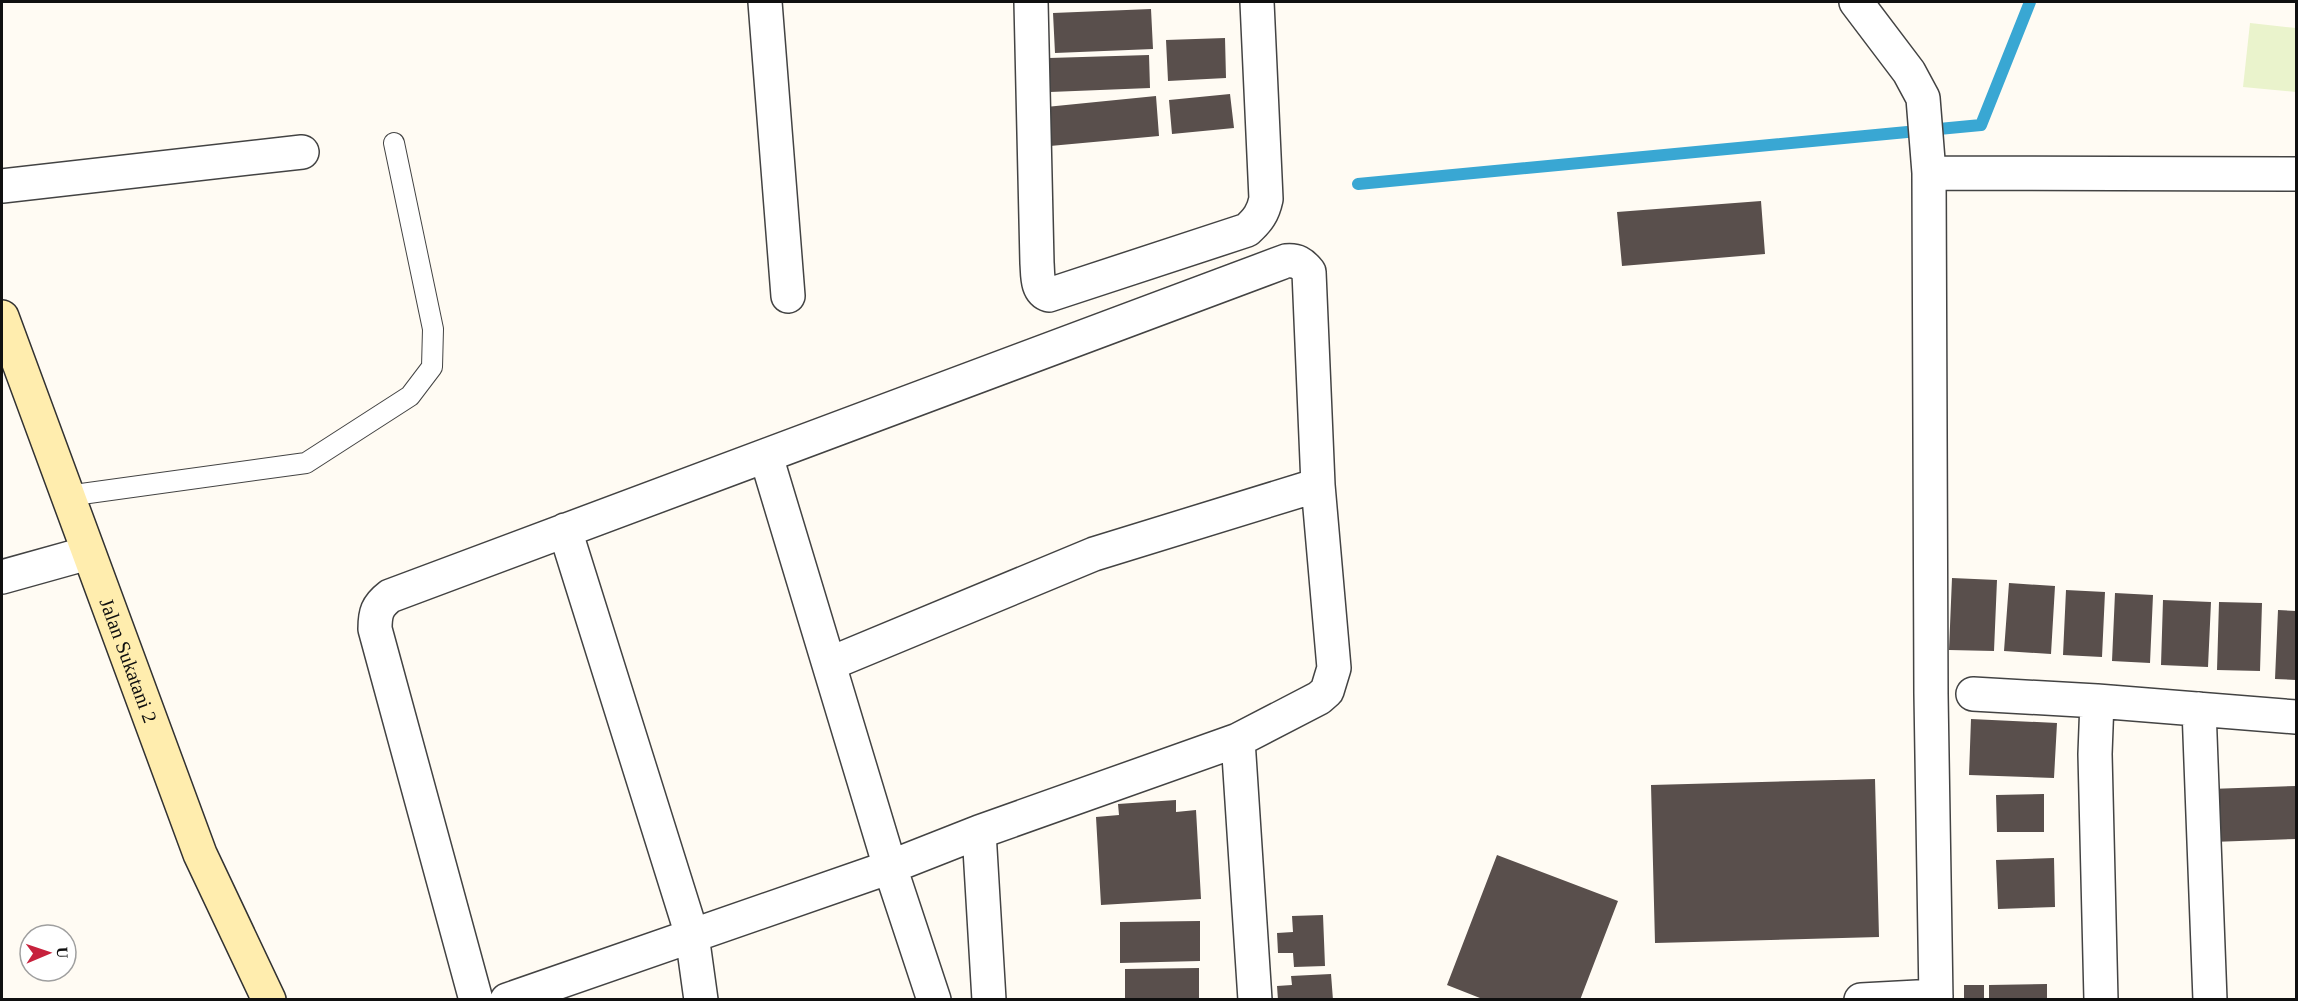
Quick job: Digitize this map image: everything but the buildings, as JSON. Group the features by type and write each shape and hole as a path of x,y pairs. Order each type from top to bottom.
{"street":[{"path":"765,2 788,296"},
{"path":"1031,2 1037,263 1041,290 1044,294 1049,295 1247,230 1257,221 1266,199 1257,2"},
{"path":"1856,2 1909,72 1923,98 1928,166 1931,683 1936,998 1861,999"},
{"path":"2,186 302,152"},
{"path":"1928,166 2296,174"},
{"path":"476,999 375,629 377,608 390,596 1275,265 1295,260 1303,265 1309,272 1318,484 1334,668 1327,691 1238,740 979,832 890,867 507,999"},
{"name":"Jalan Sukatani 2","path":"2,317 200,854 269,999"},
{"path":"766,456 890,867 934,999"},
{"path":"829,664 1094,554 1318,484"},
{"path":"565,530 692,935 701,999"},
{"path":"2,577 88,553"},
{"path":"1973,694 2097,701 2296,717"},
{"path":"2097,701 2095,754 2101,999"},
{"path":"2199,709 2210,999"},
{"path":"1238,740 1255,999"},
{"path":"979,832 989,999"}],"lane":[{"path":"67,496 306,463 410,396 432,367 433,329 394,142"}],"green space":[{"path":"2250,23 2296,28 2296,92 2243,87"}],"waterway":[{"path":"1358,184 1981,125 2030,2"}]}
